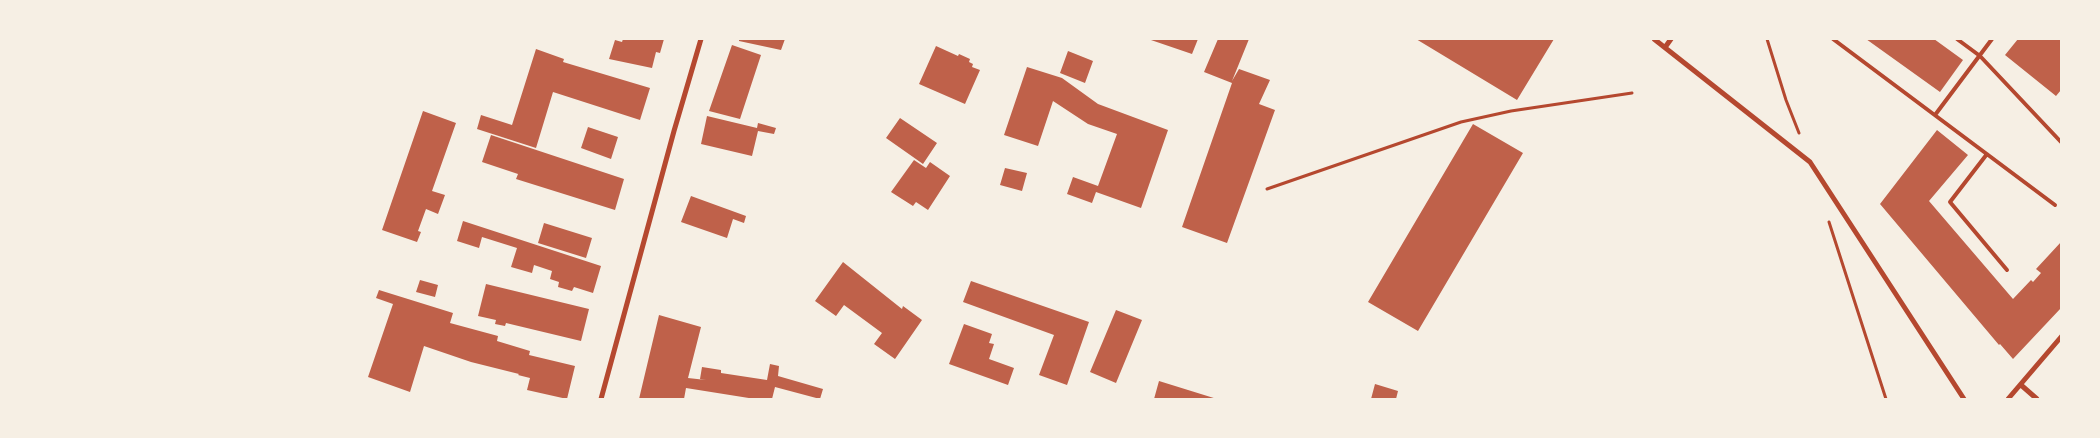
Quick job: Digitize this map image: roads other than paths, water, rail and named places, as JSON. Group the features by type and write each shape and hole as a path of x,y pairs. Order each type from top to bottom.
{"street":[{"path":"601,399 672,136 701,39"},
{"path":"1654,39 1666,46 1810,162 1964,399"},
{"path":"1666,46 1671,39"},
{"path":"2008,399 2061,337"},
{"path":"2021,385 2037,399"}],"lane":[{"path":"1834,39 2055,205"},
{"path":"1957,39 1980,56 2061,142"},
{"path":"1935,115 1992,39"},
{"path":"1987,154 1950,202 2007,270"}]}
